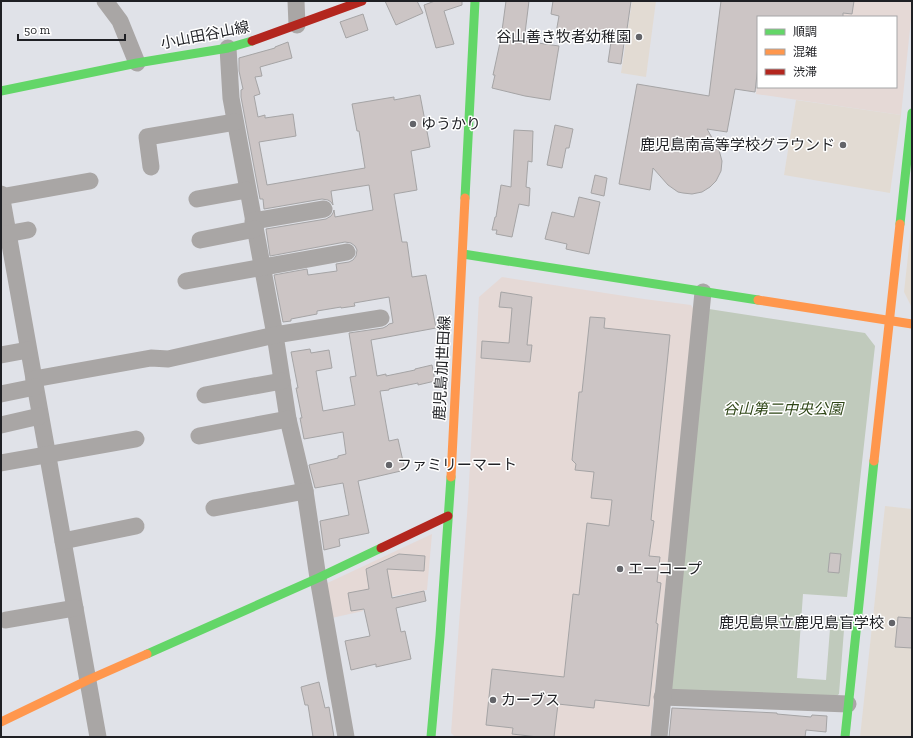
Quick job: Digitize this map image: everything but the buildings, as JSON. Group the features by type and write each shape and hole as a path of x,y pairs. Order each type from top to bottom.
{"street":[{"path":"105,1 120,21 137,63"},
{"path":"296,1 297,25"},
{"name":"小山田谷山線","path":"1,91 137,63 228,48 254,41 362,1"},
{"name":"鹿児島加世田線","path":"431,737 440,636 448,516 463,254 475,1"},
{"path":"228,48 230,98 275,335 288,419 305,491 318,578 346,737"},
{"path":"844,737 912,113"},
{"path":"151,167 148,138 235,122"},
{"path":"90,181 1,196 4,235 28,350 98,737"},
{"path":"197,199 247,190"},
{"path":"200,240 254,225 324,209"},
{"path":"4,235 28,230"},
{"path":"186,281 347,252"},
{"path":"463,254 912,324"},
{"path":"659,737 703,292"},
{"path":"1,394 34,383 151,358 168,359 275,335 381,318"},
{"path":"1,355 28,350"},
{"path":"205,395 282,381"},
{"path":"1,425 40,416"},
{"path":"199,436 288,419"},
{"path":"1,463 48,459 137,443"},
{"path":"214,508 305,491"},
{"path":"1,722 88,680 318,578 448,516"},
{"path":"63,541 136,526"},
{"path":"6,620 75,608"},
{"path":"662,697 848,704"}],"shaded area":[{"name":"谷山善き牧者幼稚園","path":"632,1 656,1 646,77 621,73"},
{"path":"768,1 912,1 901,115 756,94 757,86 757,88 897,88 897,16 766,16"},
{"name":"鹿児島南高等学校グラウンド","path":"796,100 901,115 890,193 784,175"},
{"path":"912,219 912,308 904,292"},
{"path":"502,277 691,305 694,310 650,737 455,737 451,733 468,501 479,297"},
{"name":"鹿児島県立鹿児島盲学校","path":"885,506 912,509 912,737 860,737"},
{"path":"432,534 427,590 362,602 363,611 327,619 321,586"}],"green space":[{"name":"谷山第二中央公園","path":"709,309 865,333 875,346 847,597 803,594 797,678 826,680 831,616 845,617 839,694 832,700 673,692 669,684"}],"traffic: fast":[{"path":"465,198 475,1"},
{"path":"1,91 137,63 228,48 252,41"},
{"path":"900,224 912,113"},
{"path":"463,254 758,300"},
{"path":"845,737 874,461"},
{"path":"431,737 440,636 451,477"},
{"path":"147,654 318,578 381,548"}],"traffic: slow":[{"path":"451,477 465,198"},
{"path":"874,461 900,224"},
{"path":"758,300 912,324"},
{"path":"1,722 88,680 147,654"}],"traffic: jam":[{"path":"252,41 362,1"},
{"path":"381,548 448,516"}],"place":[{"name":"谷山善き牧者幼稚園","path":"639,37"},
{"name":"ゆうかり","path":"413,124"},
{"name":"鹿児島南高等学校グラウンド","path":"843,145"},
{"name":"ファミリーマート","path":"389,465"},
{"name":"エーコープ","path":"620,569"},
{"name":"鹿児島県立鹿児島盲学校","path":"892,623"},
{"name":"カーブス","path":"493,700"}]}
